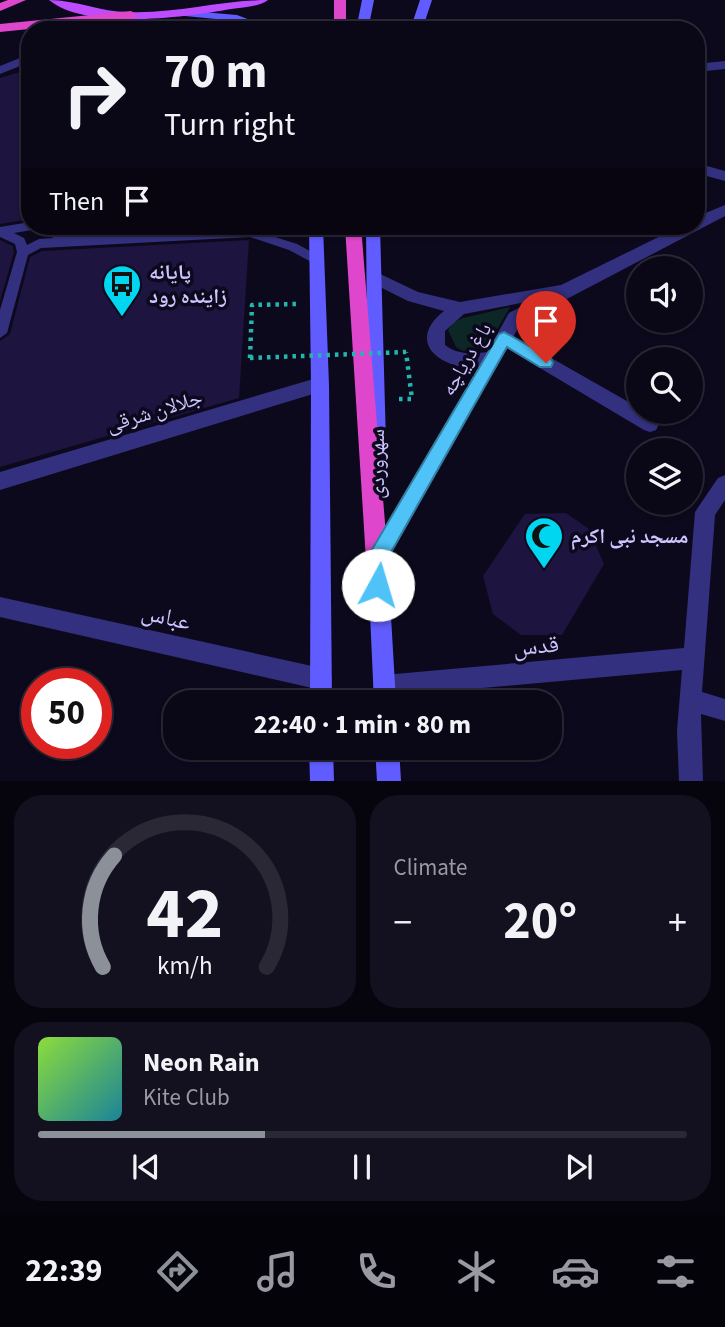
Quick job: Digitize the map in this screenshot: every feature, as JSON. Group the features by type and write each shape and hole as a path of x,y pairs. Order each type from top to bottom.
{"highway":[{"path":"0,6 20,0"},
{"path":"340,0 340,21"},
{"path":"71,21 131,15"},
{"path":"0,28 21,26"},
{"path":"354,235 377,559"}],"main road":[{"path":"172,13 262,0"},
{"path":"364,21 368,0"},
{"path":"419,21 425,0"},
{"path":"58,2 95,13 220,14 251,21"},
{"path":"316,235 320,384 321,690"},
{"name":"سهروردی","path":"374,235 377,559 384,690"},
{"path":"321,760 321,781"},
{"path":"388,760 389,781"}],"street":[{"path":"0,70 21,62"},
{"path":"705,67 725,65"},
{"path":"705,170 725,176"},
{"name":"باغ دریاچه","path":"705,220 725,210"},
{"name":"باغ دریاچه","path":"377,559 516,318 675,235"},
{"path":"376,278 414,297 460,308 571,287"},
{"path":"460,308 440,324 436,332 440,348 445,355 462,361 492,358"},
{"path":"504,338 626,410"},
{"name":"جلالان شرقی","path":"0,481 320,384"},
{"path":"691,781 688,731 705,512 725,484"},
{"name":"عباس","path":"0,607 321,679"},
{"name":"قدس","path":"418,690 693,658"},
{"path":"690,699 725,710"}],"lane":[{"path":"0,232 21,228"},
{"path":"0,232 20,241 23,252 0,333"},
{"path":"57,235 65,242"},
{"path":"23,252 39,244 209,235"},
{"path":"256,235 293,247 317,260"}],"path":[{"path":"319,303 252,305 250,358 406,352 412,399"}],"green space":[{"path":"510,307 487,347 463,351 456,347 448,330 454,322"}],"building":[{"path":"21,72 21,220 0,224 0,78"},
{"path":"0,240 13,246 14,252 0,301"},
{"name":"پایانه زاینده رود","path":"249,240 239,398 0,467 0,341 10,334 30,257 42,251"},
{"name":"مسجد نبی اکرم","path":"566,513 589,529 604,564 562,635 521,635 493,614 483,576 525,514"}],"place":[{"name":"پایانه زاینده رود","path":"122,318"},
{"name":"مسجد نبی اکرم","path":"544,570"}],"route":[{"path":"378,585 377,559 504,338 546,363"}]}
